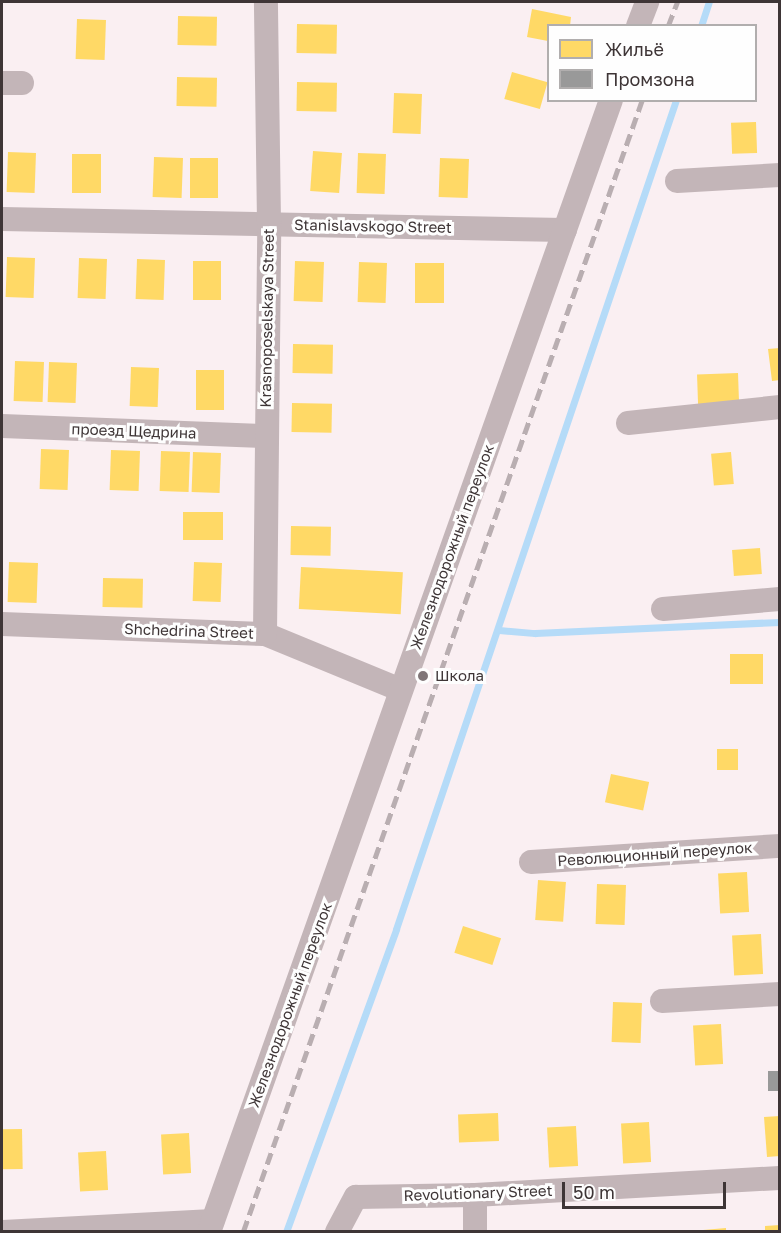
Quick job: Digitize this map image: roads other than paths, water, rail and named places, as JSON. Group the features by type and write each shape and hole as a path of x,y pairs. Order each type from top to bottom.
{"street":[{"name":"Krasnoposelskaya Street","path":"265,634 269,223 266,2"},
{"path":"639,24 647,2"},
{"name":"Железнодорожный переулок","path":"211,1226 610,102"},
{"path":"677,181 780,175"},
{"name":"Stanislavskogo Street","path":"2,219 565,230"},
{"path":"628,423 780,407"},
{"name":"проезд Щедрина","path":"2,426 266,436"},
{"path":"663,609 780,599"},
{"name":"Shchedrina Street","path":"2,624 265,634 401,690"},
{"name":"Революционный переулок","path":"531,862 780,846"},
{"path":"662,1001 780,994"},
{"name":"Revolutionary Street","path":"337,1232 356,1197 475,1195 780,1178"},
{"path":"475,1195 476,1232"},
{"path":"3,1232 211,1226"}],"waterway":[{"path":"702,24 709,2"},
{"path":"286,1232 396,929 675,102"},
{"path":"499,630 535,633 780,622"}],"railway":[{"path":"669,24 677,2"},
{"path":"243,1232 641,102"}],"place":[{"name":"Школа","path":"423,676"}]}
